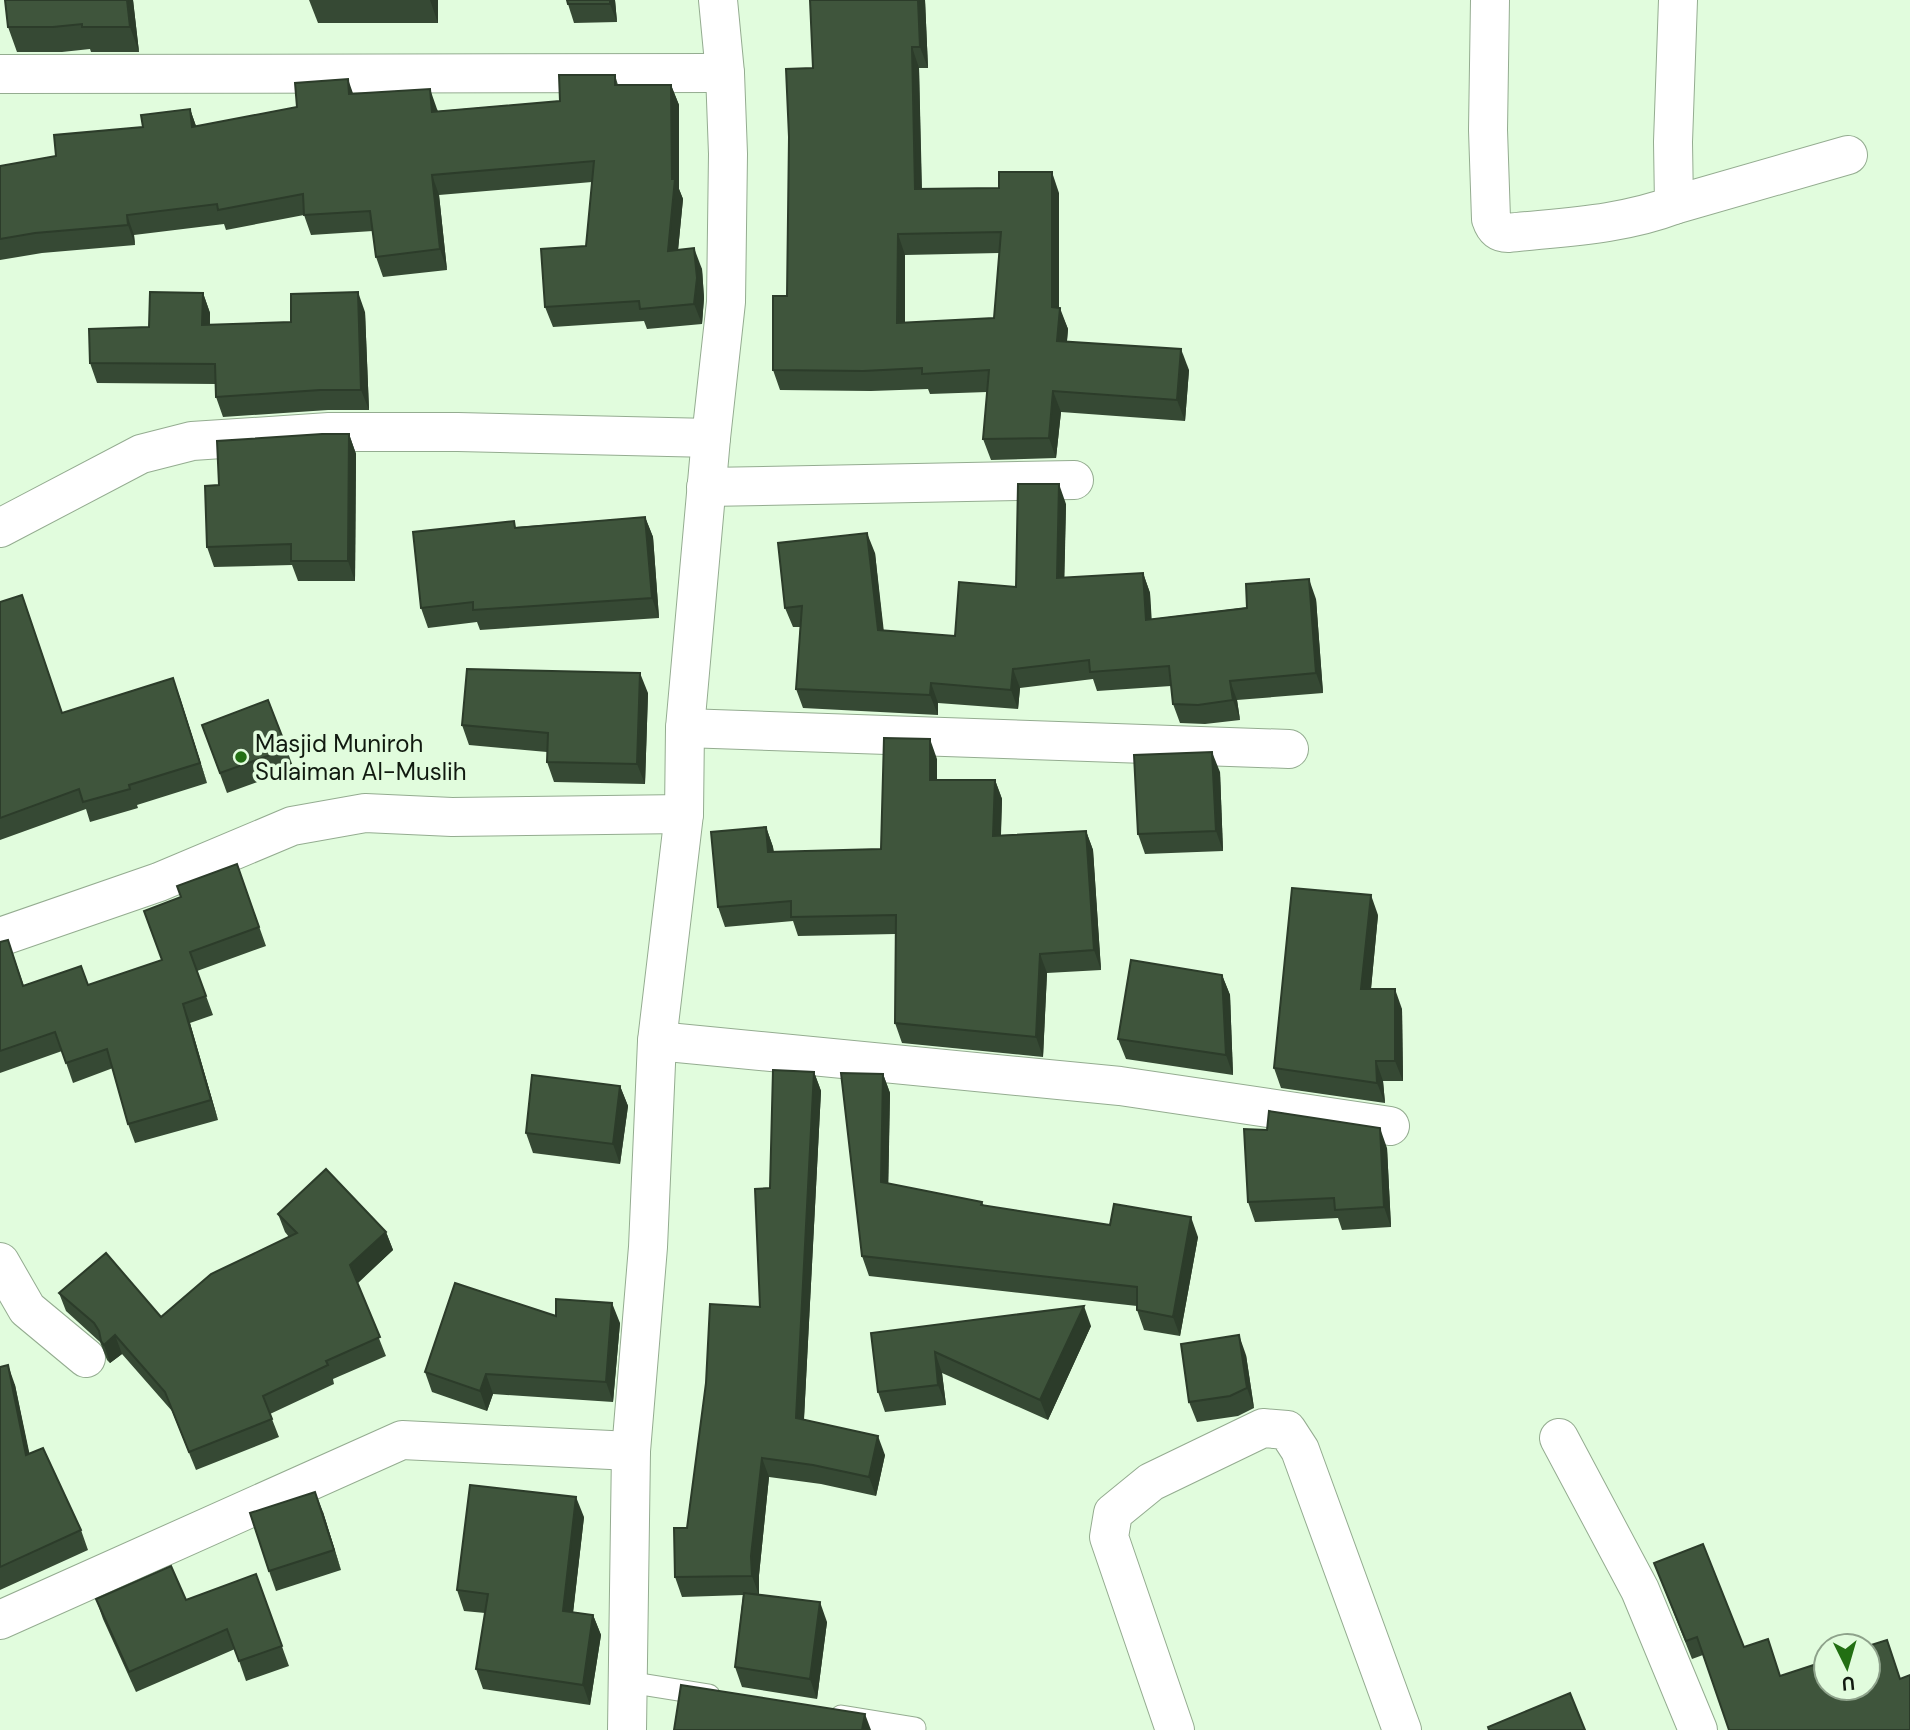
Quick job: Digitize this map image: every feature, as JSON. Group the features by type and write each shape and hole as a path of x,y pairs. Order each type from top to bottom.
{"street":[{"path":"627,1730 631,1451 648,1247 657,1041 684,814 685,728 710,438 726,302 728,154 719,0"},
{"path":"1490,0 1488,130 1491,219 1493,226 1501,233 1607,222 1654,212 1848,155"},
{"path":"1674,205 1673,129 1678,0"},
{"path":"0,74 725,73"},
{"path":"0,528 141,454 191,441 329,432 710,438"},
{"path":"706,486 1074,480"},
{"path":"685,728 1289,748"},
{"path":"0,937 159,882 292,826 365,813 453,817 684,814"},
{"path":"657,1041 1120,1086 1390,1126"},
{"path":"0,1262 14,1315 86,1358"},
{"path":"1175,1730 1109,1537 1114,1513 1151,1482 1263,1428 1287,1430 1300,1450 1402,1730"},
{"path":"1559,1438 1640,1590 1698,1730"},
{"path":"0,1620 402,1440 631,1451"}],"lane":[{"path":"628,1682 724,1697"},
{"path":"819,1713 915,1728"}],"building":[{"path":"5,0 127,0 130,27 82,27 82,24 8,27"},
{"path":"567,0 610,0 610,4 568,4"},
{"path":"810,0 918,0 920,47 912,47 915,189 999,188 999,172 1052,172 1052,307 1060,308 1057,341 1181,349 1177,400 1053,391 1049,438 983,439 989,370 922,374 922,368 863,371 773,370 773,296 787,296 789,137 786,69 813,68","holes":["1001,232 994,318 897,323 898,234"]},
{"path":"559,75 615,75 615,85 671,85 672,179 675,179 668,251 694,248 697,278 694,304 640,309 639,301 545,307 541,249 586,246 594,161 432,175 440,249 376,257 370,211 304,215 303,194 218,210 217,204 127,215 128,225 35,233 0,239 0,166 56,156 54,135 143,127 141,115 190,109 192,127 297,107 295,83 348,79 349,94 430,89 432,112 560,101"},
{"path":"150,292 203,293 202,325 291,322 291,294 358,292 361,390 216,397 215,364 90,363 89,329 149,327"},
{"path":"349,434 348,561 291,561 291,544 207,547 205,486 219,485 217,441"},
{"path":"1018,484 1059,484 1057,578 1143,573 1146,620 1247,608 1246,584 1309,579 1316,673 1230,681 1233,700 1198,705 1173,704 1169,666 1090,672 1089,660 1013,669 1011,690 931,683 930,695 796,689 802,606 785,608 778,543 867,533 878,630 955,636 959,582 1016,587"},
{"path":"645,517 652,598 473,610 473,602 421,608 413,532 514,521 515,528"},
{"path":"22,595 62,713 173,678 200,763 129,785 130,789 83,802 79,789 0,818 0,602"},
{"path":"467,669 640,673 637,764 547,762 548,733 462,725"},
{"path":"268,700 287,749 220,773 202,725"},
{"path":"884,738 930,739 930,780 995,780 993,836 1086,831 1094,950 1040,954 1036,1037 895,1023 896,915 791,917 791,901 718,907 711,832 766,827 768,852 881,849"},
{"path":"1212,752 1216,831 1138,834 1134,755"},
{"path":"237,864 259,927 190,952 206,996 183,1004 211,1100 128,1124 107,1049 66,1063 55,1032 0,1051 0,942 8,940 23,986 81,966 88,985 162,960 144,911 181,897 177,886"},
{"path":"1292,888 1371,895 1361,989 1395,989 1395,1061 1376,1061 1377,1083 1274,1068"},
{"path":"1131,960 1222,975 1226,1055 1118,1039"},
{"path":"773,1070 814,1072 796,1418 878,1436 869,1477 762,1458 751,1556 752,1576 675,1577 674,1528 687,1528 706,1383 710,1304 760,1307 755,1189 770,1188"},
{"path":"841,1073 883,1074 881,1182 982,1202 981,1205 1110,1225 1114,1204 1191,1217 1173,1317 1137,1310 1137,1287 862,1256"},
{"path":"532,1075 620,1086 613,1144 526,1133"},
{"path":"1269,1111 1380,1128 1384,1207 1335,1210 1334,1198 1248,1202 1244,1129 1267,1130"},
{"path":"326,1169 386,1232 350,1265 380,1337 326,1361 328,1365 263,1396 272,1419 189,1452 165,1392 115,1335 104,1345 94,1323 59,1293 106,1253 161,1317 211,1274 297,1233 278,1214"},
{"path":"455,1283 556,1316 556,1299 612,1303 606,1382 486,1374 480,1391 425,1372"},
{"path":"1084,1306 1040,1400 935,1352 938,1385 878,1392 871,1333"},
{"path":"1239,1335 1247,1388 1230,1396 1189,1402 1181,1344"},
{"path":"8,1365 26,1455 43,1448 81,1530 0,1567 0,1367"},
{"path":"470,1485 576,1497 563,1611 593,1615 583,1685 476,1669 488,1594 457,1590"},
{"path":"315,1492 334,1550 269,1571 250,1513"},
{"path":"1703,1544 1744,1647 1768,1639 1780,1676 1812,1666 1812,1702 1882,1702 1882,1642 1887,1640 1900,1679 1910,1675 1910,1730 1729,1730 1697,1637 1686,1641 1654,1563"},
{"path":"171,1566 186,1600 256,1574 282,1646 239,1661 227,1629 129,1672 96,1599"},
{"path":"744,1593 820,1602 810,1679 735,1667"},
{"path":"681,1685 865,1714 862,1730 674,1730"},
{"path":"1570,1693 1585,1730 1489,1730 1488,1727"}],"place":[{"name":"Masjid Muniroh Sulaiman Al-Muslih","path":"241,757"}]}
